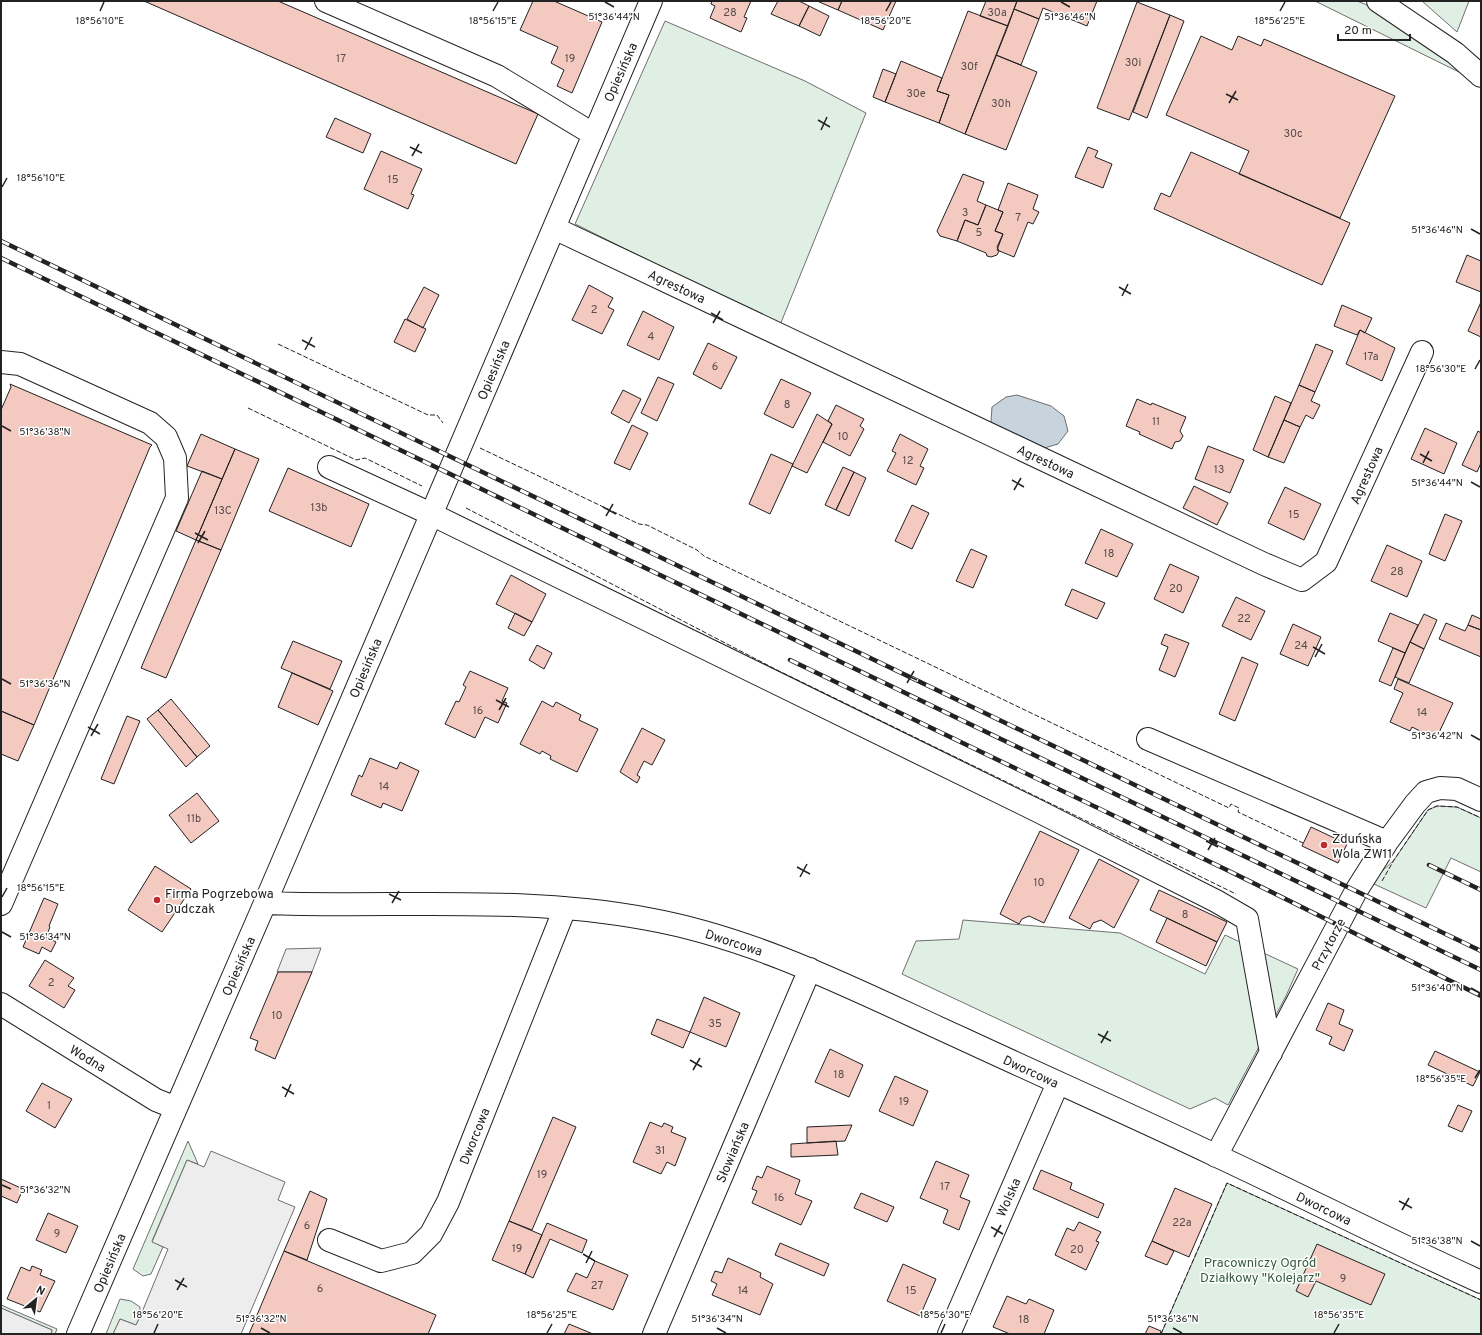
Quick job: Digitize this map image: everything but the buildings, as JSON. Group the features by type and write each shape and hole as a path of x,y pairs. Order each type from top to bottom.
{"street":[{"path":"326,1 497,76 593,134"},
{"name":"Opiesińska","path":"78,1334 265,903 651,1"},
{"path":"1378,1 1455,53 1481,76"},
{"name":"Agrestowa","path":"554,228 1264,564 1302,580 1326,562 1422,352"},
{"path":"1,362 20,364 150,423 166,437 175,458 177,498 1,904"},
{"path":"329,467 431,514 1040,812 1216,901 1247,919 1270,1053"},
{"path":"1148,739 1387,842"},
{"name":"Przytorze","path":"1216,1156 1356,891 1387,842 1415,804 1426,792 1440,788 1457,789 1481,800"},
{"name":"Dworcowa","path":"265,903 522,906 565,908 648,919 725,937 810,969 1216,1156 1408,1249 1481,1282"},
{"name":"Dworcowa","path":"329,1240 381,1261 412,1253 431,1234 448,1202 565,908"},
{"name":"Słowiańska","path":"654,1334 810,969"},
{"name":"Wodna","path":"1,1004 156,1100 176,1108"},
{"name":"Wolska","path":"949,1334 1058,1083"}],"green space":[{"path":"1315,1 1357,1 1367,5 1402,26 1447,58 1465,75"},
{"path":"1422,1 1469,1 1457,32"},
{"path":"665,21 805,81 866,113 780,325 575,224"},
{"path":"1437,806 1457,807 1481,818 1481,872 1451,858 1426,908 1374,884 1380,873 1394,860 1428,810"},
{"path":"963,920 1120,933 1205,974 1225,935 1298,969 1286,996 1228,1105 1215,1098 1190,1109 902,974 916,941 959,939"},
{"path":"188,1141 198,1164 187,1160 152,1241 163,1247 151,1274 143,1276 133,1269"},
{"name":"Pracowniczy Ogród Działkowy \"Kolejarz\"","path":"1227,1183 1481,1300 1481,1334 1161,1334"},
{"path":"120,1299 131,1301 140,1307 140,1317 136,1325 120,1319 113,1334 106,1334"},
{"path":"1,1305 57,1329 55,1334 51,1334 52,1330 1,1308"}],"shaded area":[{"path":"1017,395 1051,406 1064,416 1068,431 1058,444 1041,449 994,426 991,421 992,407 1006,397"},
{"path":"321,948 312,972 277,972 286,949"},
{"path":"211,1151 285,1182 278,1200 295,1207 241,1334 113,1334 120,1319 136,1325 140,1317 168,1249 152,1242 187,1160 204,1167"},
{"path":"1,1308 52,1330 51,1334 1,1334"}],"railway":[{"path":"1,241 1481,951"},
{"path":"1,258 1481,970"},
{"path":"790,660 1229,871 1481,996"},
{"path":"1429,865 1481,890"}],"fence":[{"path":"278,344 428,415 437,415 443,423"},
{"path":"248,408 356,460 365,458 422,486"},
{"path":"480,448 639,524 647,525 697,550 704,556 1229,808 1231,804 1239,808 1238,812 1303,843"},
{"path":"466,508 777,670 1236,894"},
{"path":"1382,881 1394,860 1428,810 1437,806 1457,807 1481,818"},
{"path":"1161,1334 1227,1183 1481,1300"}],"place":[{"name":"Zduńska Wola ZW11","path":"1324,845"},
{"name":"Firma Pogrzebowa Dudczak","path":"157,900"}]}
